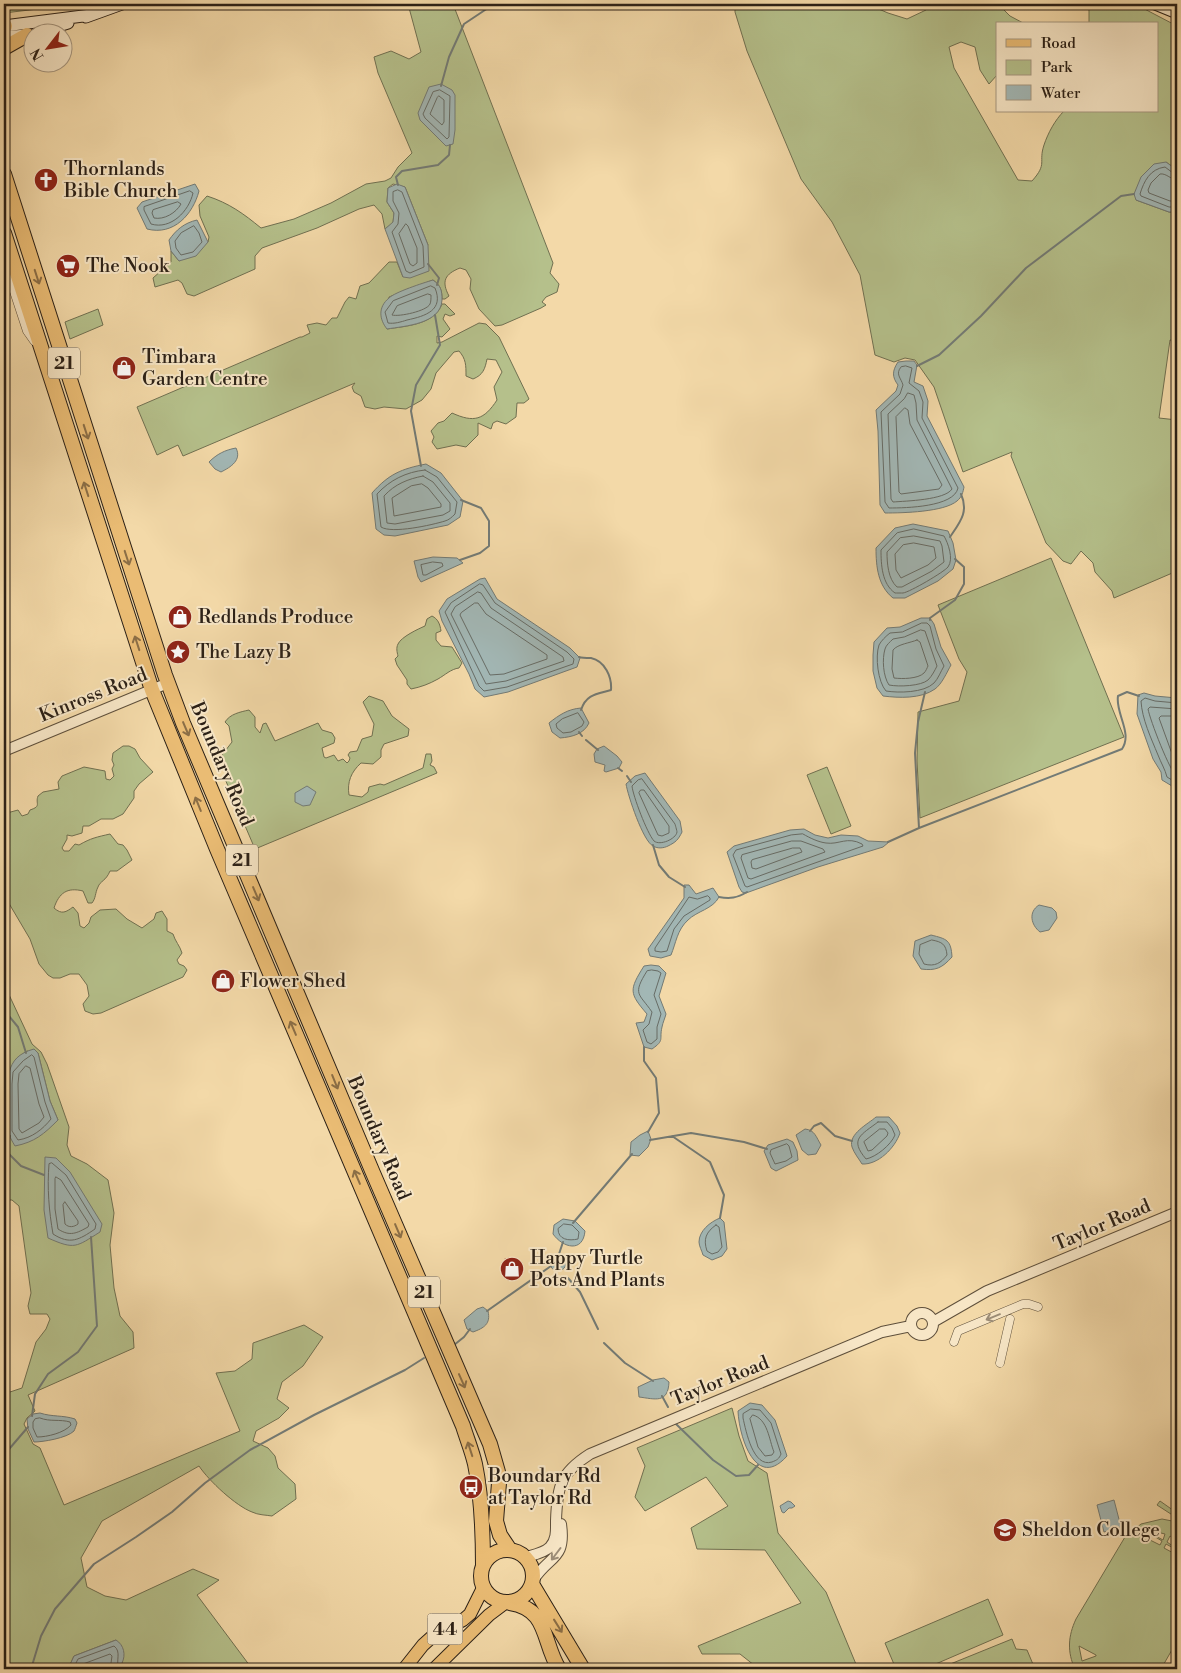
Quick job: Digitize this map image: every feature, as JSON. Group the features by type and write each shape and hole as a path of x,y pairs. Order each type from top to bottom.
{"highway":[{"path":"4,48 22,39"},
{"name":"Boundary Road","path":"4,174 168,683 183,723 369,1164 490,1444 499,1483 496,1522 500,1535 510,1550"},
{"name":"Boundary Road","path":"4,233 8,259 42,353 152,690 224,865 463,1426 474,1463 480,1495 483,1566"},
{"path":"8,259 28,251"},
{"path":"483,1566 497,1552 510,1550 526,1558 533,1571 533,1581 543,1604 567,1640 583,1669"},
{"name":"21","path":"483,1566 481,1573 483,1588"},
{"path":"507,1603 524,1597 533,1581"},
{"path":"483,1588 492,1598 518,1604 536,1616 544,1628 552,1658 558,1669"}],"main road":[{"path":"70,22 122,4"},
{"path":"1155,4 1177,13"},
{"path":"4,28 91,15"},
{"path":"4,28 22,32"},
{"name":"44","path":"404,1669 423,1645 433,1636 470,1614 483,1588"},
{"name":"44","path":"434,1669 489,1615 507,1603"}],"street":[{"name":"Kinross Road","path":"4,751 168,683"},
{"name":"Taylor Road","path":"933,1322 988,1291 1177,1212"},
{"path":"954,1342 958,1330 1023,1304 1038,1307"},
{"path":"921,1313 929,1315 933,1322 930,1332 924,1336 917,1334 911,1326 914,1316 921,1313"},
{"path":"1000,1363 1010,1320"},
{"name":"Taylor Road","path":"526,1558 549,1548 554,1542 558,1490 569,1469 590,1454 882,1332 911,1326"},
{"path":"533,1581 539,1571 555,1557 562,1546 558,1490"}],"green space":[{"path":"4,4 80,4 4,13"},
{"path":"408,4 453,4 553,263 550,273 559,284 557,292 546,297 542,302 546,305 502,325 495,326 479,309 470,289 471,279 466,270 460,268 451,273 446,279 445,286 449,296 445,299 442,299 440,288 433,280 389,297 387,329 426,320 438,311 442,304 445,304 455,314 450,316 445,314 443,319 450,329 442,337 437,336 437,343 479,323 486,324 499,337 529,399 524,403 517,403 516,417 506,424 497,421 493,423 491,429 478,423 478,435 466,447 456,445 437,449 432,442 434,437 431,431 438,423 444,421 452,413 466,418 478,418 488,412 497,400 494,387 502,372 496,360 487,359 483,371 473,379 466,376 465,362 459,351 454,352 436,373 431,389 422,400 406,409 384,407 375,409 365,407 361,396 354,392 352,387 355,383 183,456 178,445 157,455 137,407 302,337 310,333 307,325 317,323 326,325 332,318 337,318 349,297 356,299 360,286 369,283 389,262 397,262 403,277 428,245 405,187 393,184 388,188 387,202 394,213 393,223 385,229 382,214 374,205 359,209 317,228 262,248 255,256 255,269 194,296 187,294 182,283 178,280 155,287 153,278 171,262 171,251 179,261 208,242 209,237 200,216 199,205 207,196 236,209 261,228 294,219 331,203 366,184 385,181 391,178 398,167 412,153 378,73 374,57 391,51 409,59 421,52"},
{"path":"735,4 867,4 907,19 926,10 931,4 998,4 1010,16 1021,22 996,22 996,76 989,84 980,70 975,47 961,42 949,47 954,68 1018,180 1032,181 1040,170 1042,151 1048,136 1063,112 1158,112 1158,22 1089,22 1089,10 1079,4 1135,4 1177,26 1177,170 1166,162 1136,200 1169,212 1176,212 1177,208 1177,341 1170,340 1159,418 1177,420 1177,571 1114,598 1112,591 1095,572 1093,563 1081,551 1071,564 1063,561 1046,543 1011,456 1012,452 963,472 934,387 915,360 905,358 894,362 875,355 860,275 832,222 801,179 747,51 735,12"},
{"path":"98,309 103,325 70,339 65,322"},
{"path":"1051,558 1124,737 920,818 917,761 918,712 959,701 967,672 959,659 938,605"},
{"path":"432,616 438,622 441,631 436,633 436,640 441,646 452,647 462,663 459,668 435,681 411,689 395,659 398,656 397,646 406,636 425,626 427,619"},
{"path":"369,696 383,701 392,716 409,729 408,736 384,744 381,750 381,757 373,764 361,763 358,766 349,782 349,795 362,797 368,792 369,787 380,784 384,785 423,768 426,754 431,754 432,761 430,765 434,767 437,773 255,849 225,779 227,769 222,755 232,742 229,726 225,722 227,719 232,715 249,710 255,717 255,727 260,733 263,724 266,723 275,741 318,723 322,730 332,733 335,738 334,743 322,748 324,757 334,755 338,761 343,759 347,763 350,758 348,755 350,752 357,751 362,739 372,736 374,724 363,702"},
{"path":"123,746 135,749 140,758 153,772 134,791 134,798 123,814 113,819 101,819 89,826 83,826 82,833 72,836 67,835 62,848 64,851 69,851 75,844 79,845 94,838 110,834 118,844 123,845 132,860 117,871 110,871 99,885 92,903 88,903 83,891 72,890 64,892 58,898 54,908 59,912 64,912 73,907 78,913 80,926 84,928 89,923 91,917 100,910 116,909 127,919 142,928 154,919 156,913 162,911 167,919 167,931 173,934 182,953 177,960 187,970 183,977 101,1013 93,1014 85,1011 83,1004 89,996 87,985 79,974 53,978 39,964 30,939 4,895 4,812 18,810 22,816 28,814 30,810 37,806 38,796 43,792 59,789 58,782 62,776 84,767 105,771 106,779 110,780 114,776 112,769 114,765 112,760 113,753"},
{"path":"827,767 851,826 831,834 807,775"},
{"path":"4,984 32,1044 41,1052 47,1064 69,1127 67,1145 71,1156 87,1164 108,1180 114,1213 110,1245 114,1288 120,1316 133,1332 134,1348 28,1395 35,1411 27,1418 24,1424 33,1444 40,1448 64,1505 240,1431 216,1373 235,1371 252,1359 253,1343 304,1325 323,1337 303,1366 282,1382 277,1399 289,1408 279,1418 256,1431 253,1441 268,1448 275,1456 278,1468 295,1484 296,1499 272,1516 254,1513 238,1504 223,1492 199,1466 102,1521 81,1558 87,1587 105,1596 126,1600 193,1569 219,1580 197,1595 250,1666 257,1669 124,1669 116,1640 74,1656 68,1669 4,1669 4,1395 22,1388 36,1342 46,1329 50,1319 47,1314 30,1314 28,1306 31,1293 19,1206 12,1200 4,1200","holes":["27,1051 38,1053 50,1101 58,1120 8,1108 7,1091 11,1069"]},
{"path":"732,1408 748,1461 767,1473 778,1533 826,1592 858,1669 759,1669 740,1654 702,1654 698,1646 801,1603 765,1550 697,1549 691,1528 728,1506 706,1477 645,1511 635,1497 645,1466 637,1448"},
{"path":"1160,1501 1177,1513 1177,1518 1157,1505"},
{"path":"1162,1519 1177,1522 1177,1533 1171,1532 1177,1536 1177,1541 1170,1536 1167,1542 1177,1550 1166,1544 1164,1548 1177,1555 1177,1641 1161,1669 1075,1669 1072,1663 1070,1644 1071,1632 1076,1619 1125,1537 1141,1524","holes":["1153,1531 1165,1534 1163,1540 1152,1534 1162,1541 1160,1545 1142,1536","1079,1646 1096,1655 1096,1656 1082,1661"]},
{"path":"988,1599 1003,1635 924,1669 896,1669 885,1643"},
{"path":"1012,1639 1016,1649 1027,1650 1035,1669 938,1669"}],"water":[{"path":"441,84 452,90 455,95 453,144 446,146 420,120 418,113 429,87"},
{"path":"1166,162 1177,170 1176,212 1169,212 1136,200 1134,194 1141,177 1154,164"},
{"path":"195,184 199,191 196,200 181,221 166,229 147,229 137,208 142,202"},
{"path":"397,184 405,187 428,245 429,271 410,278 403,277 385,229 393,222 394,213 387,202 388,188"},
{"path":"197,220 208,242 196,256 179,261 171,251 169,240 181,227"},
{"path":"433,280 439,286 442,297 440,308 436,314 429,319 412,325 387,329 381,317 381,309 385,302 397,293"},
{"path":"914,361 917,365 914,382 923,386 928,401 927,416 964,487 959,499 943,508 885,513 880,505 876,410 896,391 898,385 894,377 895,368 898,362"},
{"path":"236,448 237,460 221,472 215,469 209,462 221,453"},
{"path":"426,464 441,473 463,501 460,517 448,525 395,536 384,535 376,529 372,493 384,481 396,473"},
{"path":"913,524 948,531 953,543 956,560 953,569 938,581 905,598 893,598 881,582 876,548 895,528"},
{"path":"433,557 457,558 463,563 421,582 414,561"},
{"path":"485,578 497,599 570,648 580,658 577,667 508,692 484,697 475,689 439,611 447,599 480,579"},
{"path":"921,618 930,618 934,624 941,647 951,665 940,684 923,695 910,697 883,696 877,688 873,671 874,642 887,628 900,627"},
{"path":"1144,693 1177,698 1177,789 1162,780 1161,772 1153,759 1137,714 1138,695"},
{"path":"581,708 589,723 584,730 573,736 560,738 552,732 549,723 556,717"},
{"path":"604,746 622,762 619,768 606,772 604,771 605,765 595,762 594,754 597,749"},
{"path":"645,773 680,821 681,835 671,845 665,847 653,846 645,836 636,818 627,790 626,784 635,776"},
{"path":"307,786 316,792 310,805 303,806 295,802 295,793"},
{"path":"804,829 815,835 828,838 841,835 858,836 868,841 889,842 883,847 818,867 746,893 742,892 727,852 734,846 790,830"},
{"path":"684,885 689,885 696,894 713,888 719,897 713,904 684,924 679,932 671,955 661,958 650,956 648,949 684,898"},
{"path":"1039,905 1052,908 1056,912 1057,918 1049,930 1040,932 1034,926 1032,918 1033,911"},
{"path":"931,935 947,941 951,947 952,957 938,968 931,970 921,969 913,956 915,941"},
{"path":"644,966 659,966 666,973 659,996 666,1014 661,1040 652,1049 644,1047 636,1023 644,1022 647,1014 637,1001 633,991"},
{"path":"34,1049 38,1053 50,1101 58,1120 39,1137 15,1146 7,1127 9,1072 17,1058"},
{"path":"876,1117 889,1117 900,1133 890,1150 880,1159 868,1164 862,1164 852,1147 853,1138"},
{"path":"805,1129 813,1132 821,1145 816,1154 808,1155 802,1150 796,1135"},
{"path":"648,1131 651,1139 648,1147 639,1156 630,1155 631,1142"},
{"path":"787,1139 793,1142 798,1160 776,1171 771,1168 764,1151 768,1145"},
{"path":"45,1157 56,1158 70,1172 102,1224 100,1232 80,1244 64,1244 48,1238 44,1210"},
{"path":"720,1218 724,1222 727,1249 722,1256 712,1260 703,1255 699,1238 706,1227"},
{"path":"563,1219 575,1221 585,1231 581,1243 572,1246 567,1245 562,1243 553,1234 554,1225"},
{"path":"558,1255 564,1257 566,1263 564,1269 558,1271 552,1269 550,1263 552,1257"},
{"path":"483,1307 488,1311 489,1315 486,1325 473,1332 467,1329 464,1320 477,1309"},
{"path":"664,1378 669,1382 666,1394 663,1397 655,1399 639,1397 638,1387 653,1380"},
{"path":"750,1403 762,1405 775,1420 787,1456 776,1465 766,1467 758,1464 746,1446 738,1411"},
{"path":"40,1413 75,1419 77,1423 74,1431 61,1438 34,1442 28,1429 27,1419 33,1414"},
{"path":"1114,1500 1121,1527 1104,1532 1097,1505"},
{"path":"788,1501 795,1506 789,1508 784,1513 780,1506"},
{"path":"116,1640 124,1650 122,1663 124,1669 68,1669 74,1656"}],"waterway":[{"path":"441,86 449,57 464,24 494,4"},
{"path":"398,185 396,177 402,171 438,165 449,155 450,145"},
{"path":"917,366 939,355 981,316 1026,268 1121,196 1134,194"},
{"path":"428,264 439,278 437,285"},
{"path":"421,466 411,411 416,385 440,345 435,315"},
{"path":"950,537 964,512 961,494"},
{"path":"460,560 480,553 489,546 489,521 481,508 461,500"},
{"path":"930,620 930,618 955,600 964,584 964,567 955,559"},
{"path":"579,657 591,658 600,662 607,670 611,685 611,690 589,698 581,710"},
{"path":"919,828 915,753 918,722 925,692"},
{"path":"888,842 919,828 1122,749 1126,736 1119,709 1118,696 1127,692 1139,696"},
{"path":"579,732 582,736"},
{"path":"586,740 598,750"},
{"path":"618,768 622,771"},
{"path":"627,776 631,782"},
{"path":"653,845 659,865 669,877 685,887"},
{"path":"719,897 733,898 747,892"},
{"path":"4,1010 18,1027 26,1053"},
{"path":"644,1047 644,1061 656,1078 659,1113 648,1132"},
{"path":"810,1131 814,1126 821,1123 835,1136 852,1141"},
{"path":"650,1140 691,1133 744,1142 767,1149"},
{"path":"10,1136 4,1149 21,1166 44,1175"},
{"path":"672,1136 710,1162 724,1195 720,1218"},
{"path":"573,1223 632,1154"},
{"path":"32,1416 35,1394 48,1374 78,1352 97,1326 91,1237"},
{"path":"558,1257 563,1242"},
{"path":"487,1311 551,1266"},
{"path":"568,1278 580,1292 598,1329"},
{"path":"454,1345 470,1329"},
{"path":"604,1343 625,1363 653,1381"},
{"path":"31,1669 41,1636 55,1609 94,1564 172,1512 205,1483 250,1450 314,1415 405,1370 424,1358"},
{"path":"662,1396 668,1407"},
{"path":"675,1423 713,1460 736,1476 749,1475 758,1465"},
{"path":"4,1455 28,1427"}],"place":[{"name":"Thornlands Bible Church","path":"46,180"},
{"name":"The Nook","path":"68,266"},
{"name":"Timbara Garden Centre","path":"124,368"},
{"name":"Redlands Produce","path":"180,617"},
{"name":"The Lazy B","path":"178,652"},
{"name":"Flower Shed","path":"223,981"},
{"name":"Happy Turtle Pots And Plants","path":"512,1269"},
{"name":"Boundary Rd at Taylor Rd","path":"471,1487"},
{"name":"Sheldon College","path":"1005,1530"}]}
